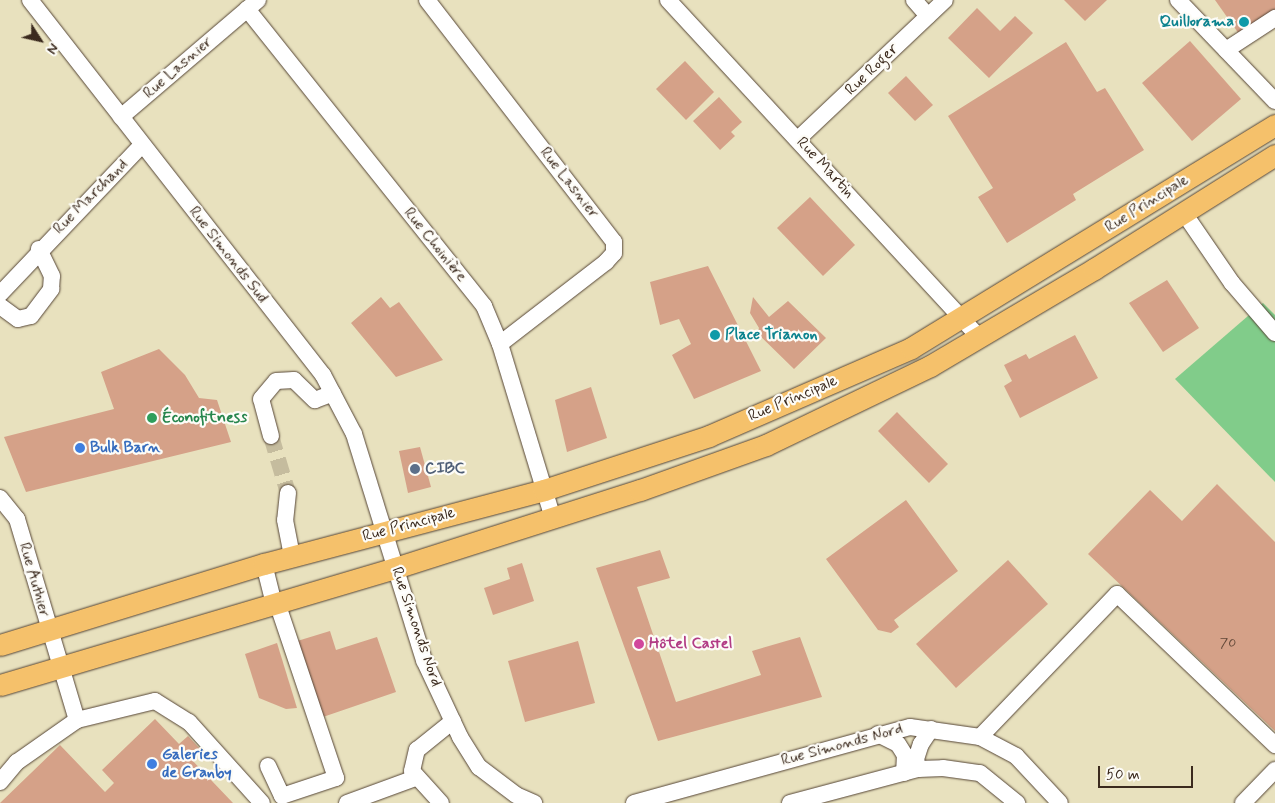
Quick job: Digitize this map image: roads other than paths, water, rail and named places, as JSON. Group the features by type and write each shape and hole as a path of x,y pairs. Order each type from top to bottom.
{"main road":[{"name":"Rue Principale","path":"0,645 292,556 544,490 709,436 912,348 1275,125"},
{"name":"Rue Principale","path":"0,685 395,568 553,518 716,463 774,441 930,366 1275,155"}],"street":[{"name":"Rue Simonds Sud","path":"30,0 323,376 354,434 384,532"},
{"name":"Rue Lasnier","path":"427,0 614,242 614,252 606,262 500,344"},
{"name":"Rue Martin","path":"668,0 964,316 979,337"},
{"path":"914,0 928,16"},
{"name":"Rue Roger","path":"798,139 945,0"},
{"path":"1178,0 1275,101"},
{"name":"Rue Lasnier","path":"120,117 252,5"},
{"name":"Rue Choinière","path":"252,5 484,306 500,344 553,518"},
{"path":"1226,50 1275,18"},
{"name":"Rue Marchand","path":"0,294 39,249 142,145"},
{"path":"1184,212 1232,283 1275,333"},
{"path":"0,306 18,320 31,316 51,289 52,276 39,249"},
{"path":"271,436 261,399 276,381 294,380 315,400 333,394"},
{"path":"709,436 716,463"},
{"path":"288,494 285,520 292,556"},
{"name":"Rue Authier","path":"0,498 17,518 58,667 77,720"},
{"name":"Rue Simonds Nord","path":"384,532 424,660 452,722 479,767 516,795 534,803"},
{"path":"264,564 275,604 336,778 282,796 268,766"},
{"path":"980,737 1117,594 1275,745"},
{"path":"0,782 17,762 77,720 154,701 189,722 262,803"},
{"path":"441,803 415,778 412,771 417,750 452,722"},
{"name":"Rue Simonds Nord","path":"634,803 878,734 910,727 980,737 1016,756 1060,803"},
{"path":"911,771 918,751 931,729"},
{"path":"878,734 898,744 905,755 911,771"},
{"path":"790,803 911,771 943,768 980,773 1017,803"},
{"path":"1242,803 1275,770"},
{"path":"347,803 415,778"}],"tunnel":[{"path":"271,436 288,493"}],"place":[{"name":"Quillorama","path":"1244,22"},
{"name":"Place Trianon","path":"715,335"},
{"name":"Éconofitness","path":"152,418"},
{"name":"Bulk Barn","path":"80,448"},
{"name":"CIBC","path":"415,469"},
{"name":"Hôtel Castel","path":"639,644"},
{"name":"Galeries de Granby","path":"152,764"}]}
